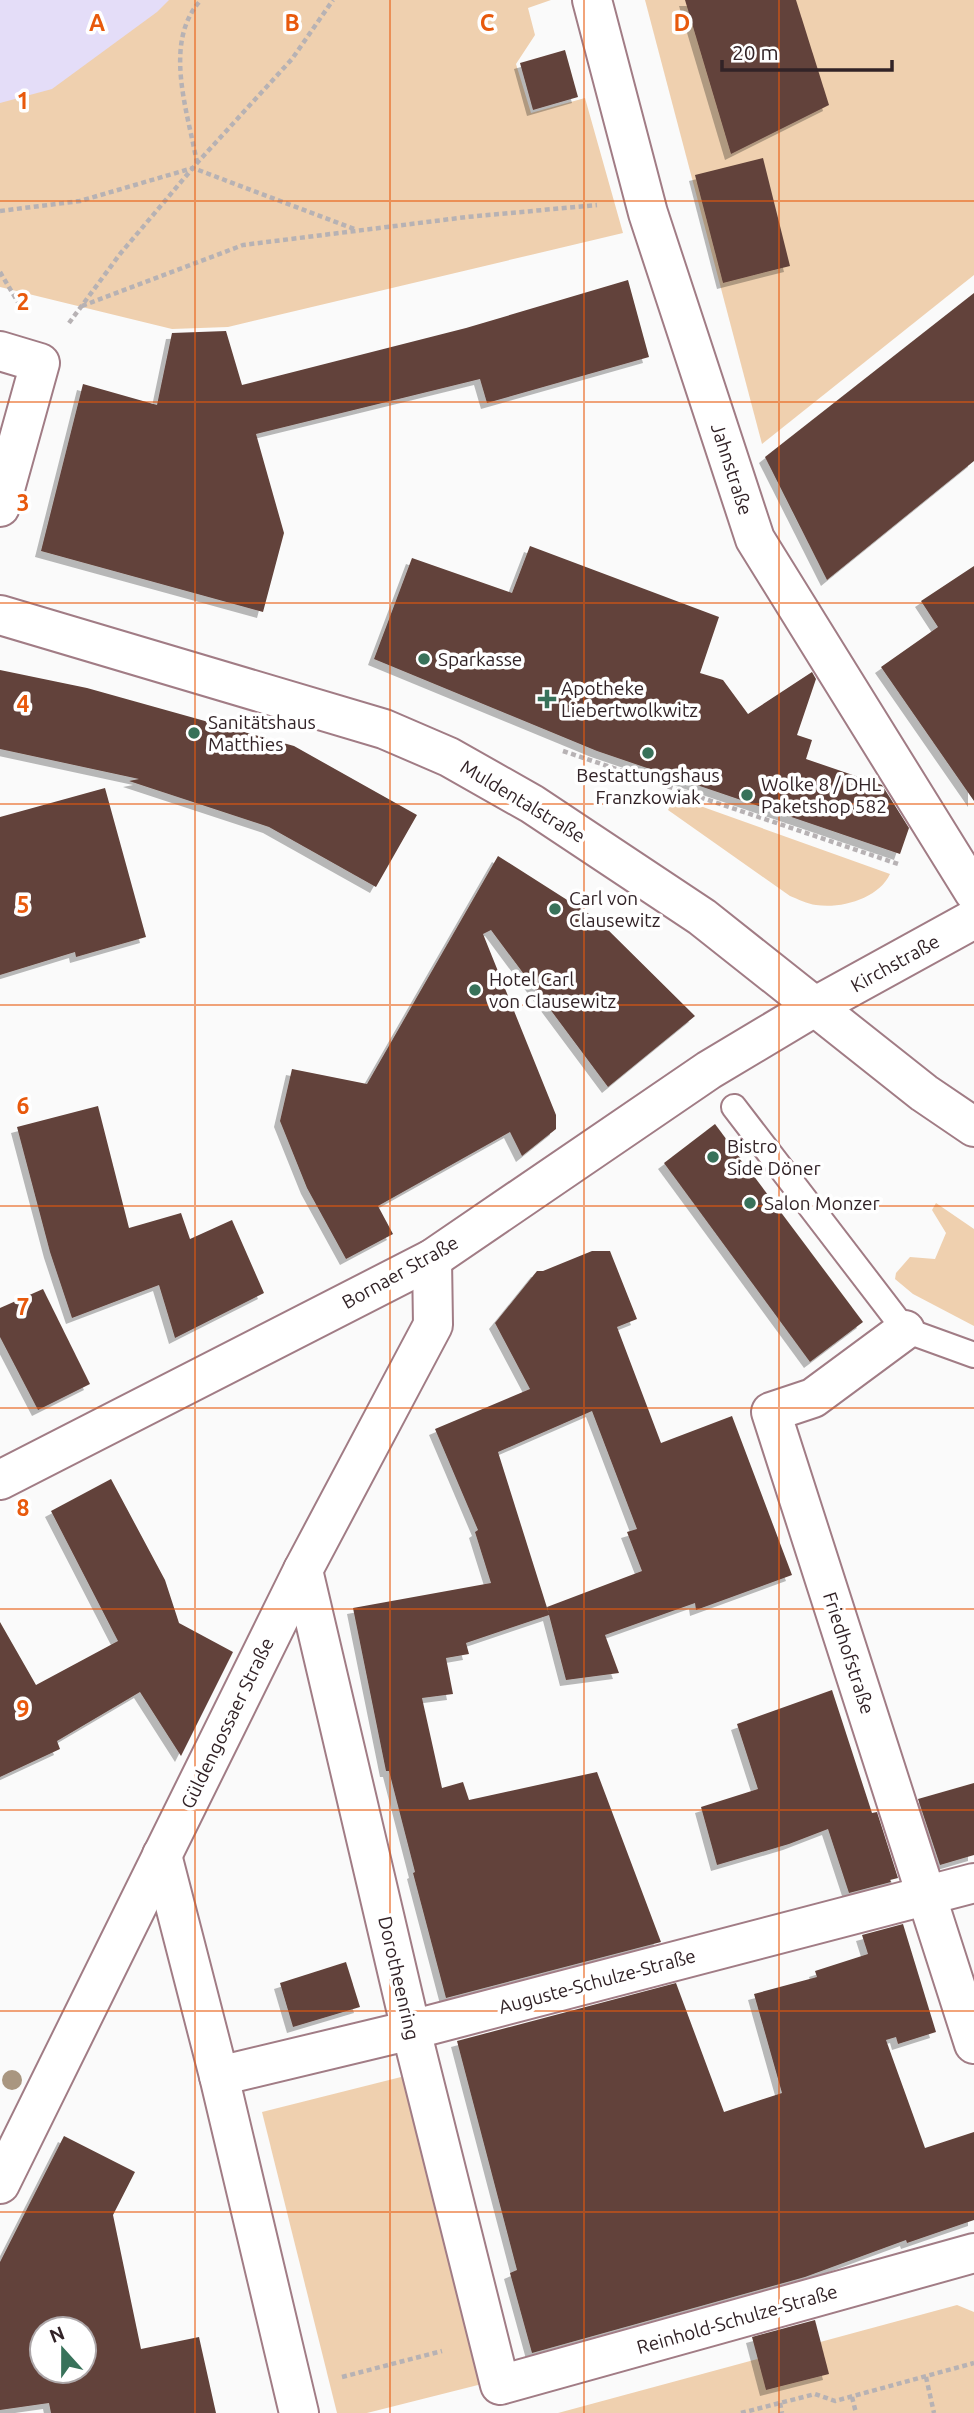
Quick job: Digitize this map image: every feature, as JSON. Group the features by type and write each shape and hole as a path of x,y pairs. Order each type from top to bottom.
{"street":[{"name":"Jahnstraße","path":"592,0 643,195 755,539 974,892"},
{"path":"0,351 40,363 0,507"},
{"name":"Muldentalstraße","path":"0,615 384,729 450,757 532,804 702,917 925,1093 974,1127"},
{"name":"Kirchstraße","path":"816,1006 974,919"},
{"name":"Bornaer Straße","path":"0,1480 432,1259 709,1070 816,1006"},
{"name":"Güldengossaer Straße","path":"0,2184 303,1570 433,1325 432,1259"},
{"name":"Friedhofstraße","path":"905,1331 813,1398 771,1412 974,2044"},
{"name":"Dorotheenring","path":"303,1570 411,2029 500,2385"},
{"path":"162,1856 219,2076 296,2401"},
{"name":"Auguste-Schulze-Straße","path":"219,2076 974,1883"},
{"name":"Reinhold-Schulze-Straße","path":"500,2385 974,2253"}],"lane":[{"path":"734,1107 905,1331 974,1355"}],"path":[{"path":"197,163 180,69 180,50 190,12 201,0"},
{"path":"40,363 120,254 192,168 292,59 333,0"},
{"path":"0,211 79,201 192,168 359,231"},
{"path":"82,306 243,245 467,217 589,206 643,195"},
{"path":"562,751 902,865"},
{"path":"296,2401 488,2338"},
{"path":"741,2413 816,2394 835,2401 974,2363"},
{"path":"926,2376 934,2413"},
{"path":"852,2397 856,2413"},
{"path":"780,2403 782,2413"}],"shaded area":[{"path":"0,0 551,0 528,8 535,35 516,64 531,113 585,98 623,233 228,327 172,329 0,287"},
{"path":"0,0 169,0 157,12 52,89 0,103"},
{"path":"645,0 974,0 974,275 762,444"},
{"path":"675,797 890,874 877,890 859,900 826,906 806,903 790,896 668,810"},
{"path":"936,1203 974,1229 974,1326 913,1294 895,1279 896,1273 910,1257 935,1259 946,1233 932,1210"},
{"path":"405,2076 482,2384 367,2413 337,2413 262,2112"},
{"path":"957,2305 974,2312 974,2413 558,2413"}],"building":[{"path":"685,0 796,0 829,105 731,154"},
{"path":"565,50 578,97 533,110 520,63"},
{"path":"763,158 790,266 723,283 695,175"},
{"path":"628,280 649,357 487,403 480,379 256,434 284,533 263,612 41,551 83,384 157,405 172,333 226,331 242,385 466,328"},
{"path":"974,293 974,461 827,580 765,457"},
{"path":"530,546 719,617 700,673 723,680 748,714 812,672 816,679 797,735 812,740 806,759 882,785 909,828 900,854 597,751 374,659 412,558 512,593"},
{"path":"974,566 974,801 881,667 938,627 921,601"},
{"path":"0,670 87,688 294,746 417,815 376,887 269,827 129,781 139,779 0,749"},
{"path":"105,788 146,937 76,957 75,952 0,975 0,817"},
{"path":"498,856 597,919 695,1016 608,1087 491,930 483,934 556,1115 556,1129 522,1156 510,1132 378,1206 393,1234 346,1259 307,1188 280,1121 292,1069 367,1084"},
{"path":"98,1106 129,1228 181,1213 190,1239 232,1220 264,1293 175,1338 159,1285 72,1318 50,1252 17,1127"},
{"path":"715,1124 863,1322 810,1362 664,1163"},
{"path":"592,1251 610,1251 637,1319 617,1327 661,1443 732,1416 792,1575 696,1610 695,1603 605,1635 619,1673 566,1680 549,1615 466,1643 469,1654 446,1658 453,1694 422,1698 442,1788 463,1782 469,1800 597,1772 661,1942 446,1998 389,1771 386,1771 353,1608 491,1583 475,1532 478,1530 435,1429 530,1389 495,1323 537,1271","holes":["592,1411 637,1529 627,1532 642,1571 547,1607 549,1614 498,1452"]},
{"path":"43,1289 90,1384 38,1410 0,1337 0,1308"},
{"path":"111,1479 165,1580 179,1623 233,1652 181,1756 140,1692 57,1741 60,1749 0,1777 0,1622 36,1685 118,1641 51,1511"},
{"path":"832,1690 872,1813 877,1812 898,1878 849,1893 828,1829 789,1844 717,1865 701,1807 758,1789 737,1724"},
{"path":"974,1783 974,1855 940,1865 918,1799"},
{"path":"903,1924 936,2032 898,2044 896,2037 886,2040 925,2148 974,2132 974,2220 907,2243 906,2240 805,2277 532,2353 510,2273 517,2270 457,2041 676,1983 724,2112 782,2093 754,1994 817,1977 815,1971 868,1954 862,1935"},
{"path":"346,1962 360,2007 293,2027 280,1983"},
{"path":"64,2136 135,2172 113,2215 141,2349 199,2337 216,2413 51,2413 49,2403 0,2410 0,2262"},
{"path":"815,2320 829,2374 766,2390 752,2337"}],"place":[{"name":"Sparkasse","path":"424,659"},
{"name":"Apotheke Liebertwolkwitz","path":"547,699"},
{"name":"Sanitätshaus Matthies","path":"194,733"},
{"name":"Bestattungshaus Franzkowiak","path":"648,753"},
{"name":"Wolke 8 / DHL Paketshop 582","path":"747,795"},
{"name":"Carl von Clausewitz","path":"555,909"},
{"name":"Hotel Carl von Clausewitz","path":"475,990"},
{"name":"Bistro Side Döner","path":"713,1157"},
{"name":"Salon Monzer","path":"750,1203"}]}
